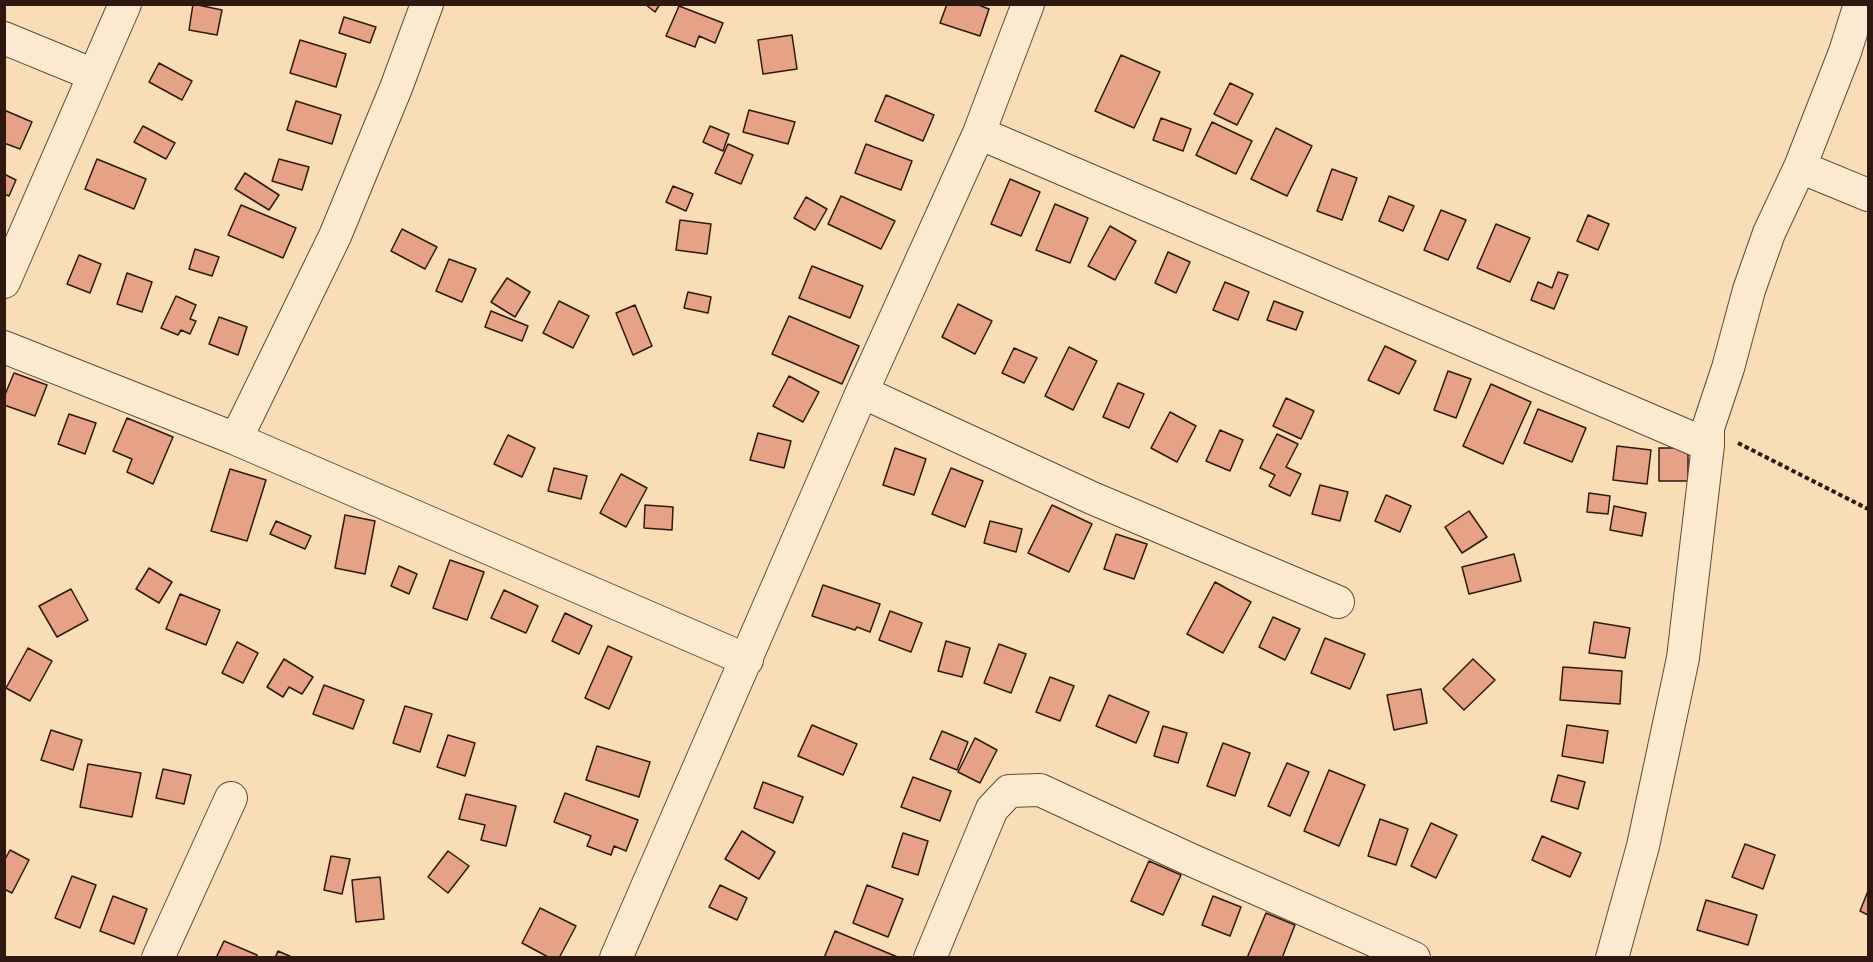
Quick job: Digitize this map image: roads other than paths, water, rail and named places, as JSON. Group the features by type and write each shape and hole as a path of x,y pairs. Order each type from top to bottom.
{"street":[{"path":"4,282 124,4"},
{"path":"236,439 335,236 396,88 427,4"},
{"path":"616,957 862,392 979,133 1028,4"},
{"path":"1612,957 1643,846 1683,657 1708,437 1749,290 1769,233 1800,167 1845,52 1860,4"},
{"path":"4,38 94,75"},
{"path":"979,133 1708,437"},
{"path":"1800,167 1869,195"},
{"path":"4,347 236,439 747,660"},
{"path":"862,392 1092,498 1338,602"},
{"path":"930,957 992,809 1009,791 1040,790 1189,859 1414,957"},
{"path":"158,957 231,798"}]}
